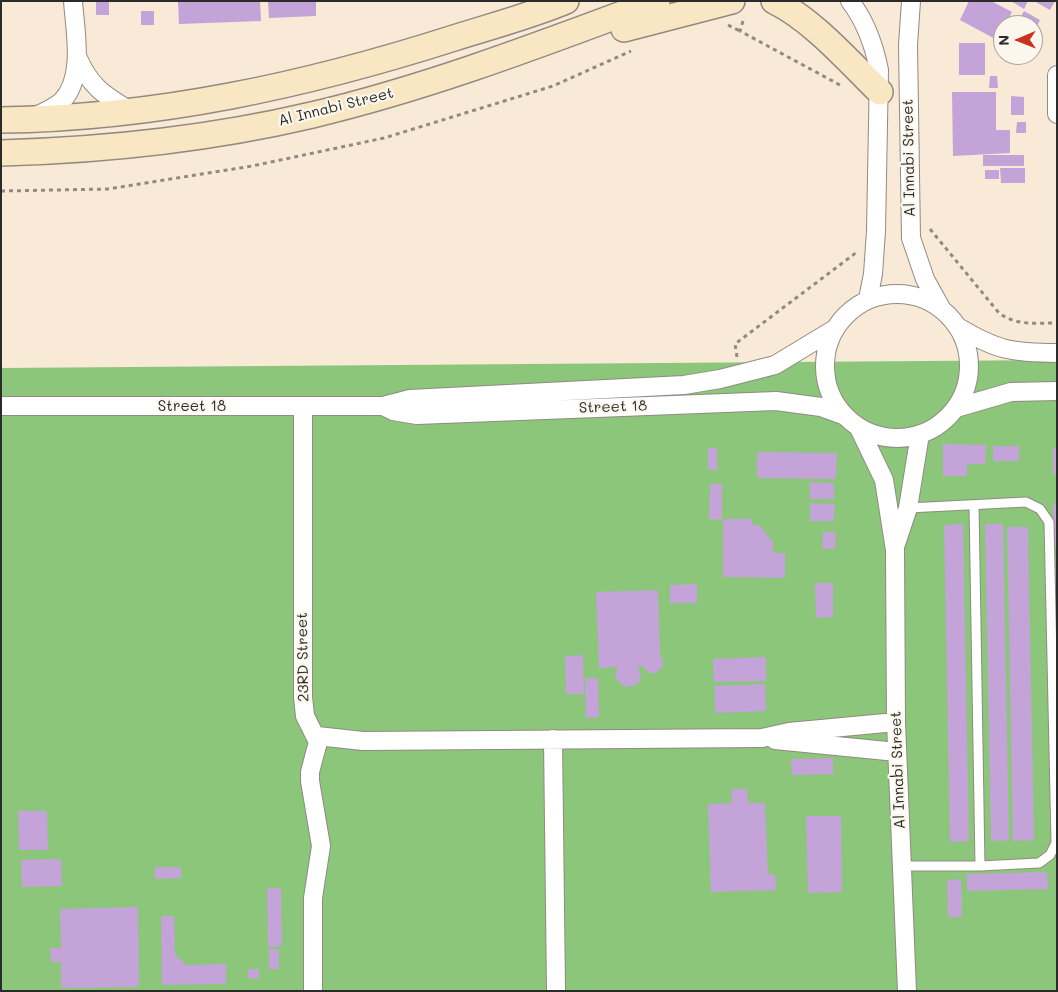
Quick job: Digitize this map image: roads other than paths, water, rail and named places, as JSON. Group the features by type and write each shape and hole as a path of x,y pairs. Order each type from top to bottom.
{"street":[{"path":"74,1 77,55 84,74 94,86 132,112"},
{"path":"1,120 27,120 132,112 244,94 354,69 566,1"},
{"name":"Al Innabi Street","path":"1,153 120,146 249,128 375,98 560,37 657,1"},
{"path":"774,1 794,13 811,27 880,92"},
{"name":"Al Innabi Street","path":"850,1 866,27 874,48 879,70 880,92 875,238 873,274 868,299"},
{"name":"Al Innabi Street","path":"912,1 908,45 911,238 924,279 942,308"},
{"path":"560,37 617,31 733,13"},
{"path":"27,120 51,109 62,100 68,91 77,55"},
{"path":"1057,75 1057,114"},
{"path":"886,293 906,293 925,298 942,308 958,327 966,346 969,368 965,389 956,408 934,428 920,434 889,438 859,428 843,415 831,396 825,374 826,352 833,330 848,312 868,299 886,293"},
{"path":"958,327 983,342 1000,349 1027,353 1057,353"},
{"name":"Street 18","path":"1,406 383,406 410,398 652,387 720,379 774,365 833,330"},
{"path":"956,408 1011,392 1057,391"},
{"name":"Street 18","path":"383,406 393,411 417,415 776,401 820,407 843,415"},
{"name":"23RD Street","path":"303,407 303,707 309,724 317,736"},
{"name":"Al Innabi Street","path":"859,428 884,480 894,550 896,722 907,991"},
{"name":"Al Innabi Street","path":"894,550 908,508 920,434"},
{"path":"762,738 789,732 896,722"},
{"path":"313,991 313,898 321,846 310,772 317,749 317,736 363,741 762,738 791,743 897,752"},
{"path":"553,739 556,991"}],"lane":[{"path":"902,866 980,866 1039,863 1050,855 1056,842 1049,522 1040,509 1026,502 908,508"},
{"path":"974,505 980,866"}]}
